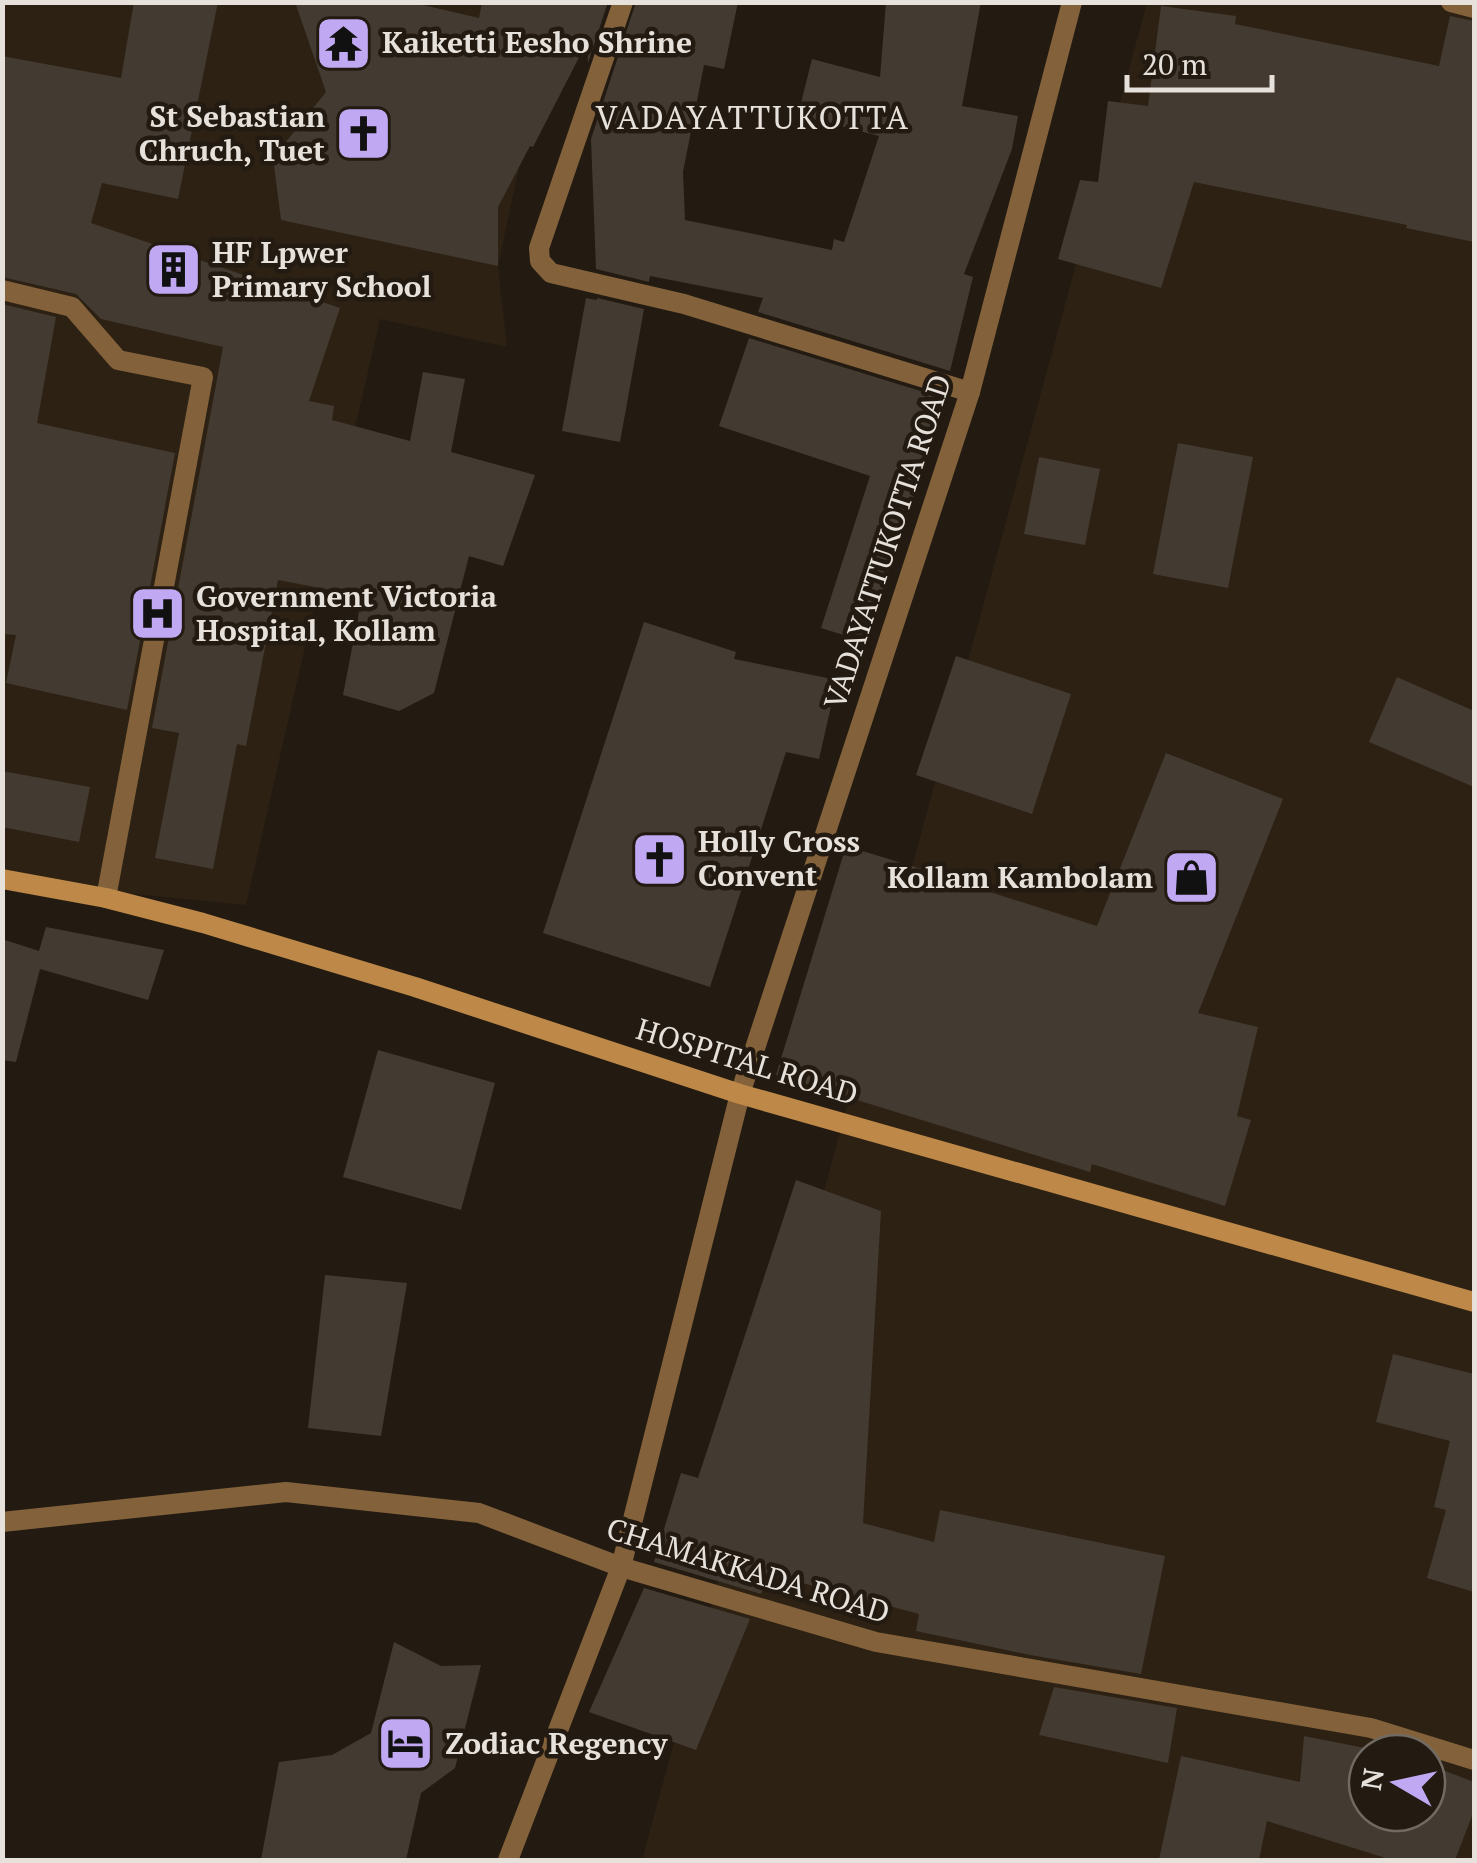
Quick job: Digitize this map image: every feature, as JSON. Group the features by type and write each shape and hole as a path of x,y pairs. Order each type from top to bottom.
{"main road":[{"name":"HOSPITAL ROAD","path":"2,879 106,898 203,923 415,987 740,1094 1474,1302"}],"street":[{"path":"623,2 539,248 540,262 552,273 684,304 970,392"},
{"name":"VADAYATTUKOTTA ROAD","path":"508,1860 621,1567 740,1094 970,392 1072,2"},
{"path":"1450,2 1474,8"},
{"path":"2,290 72,307 118,360 203,378 106,898"},
{"name":"CHAMAKKADA ROAD","path":"2,1522 286,1492 479,1512 621,1567 876,1642 1372,1728 1474,1760"}],"shaded area":[{"name":"Government Victoria Hospital, Kollam","path":"2,3 569,3 519,167 498,266 507,347 380,319 246,905 3,881"},
{"name":"Kollam Kambolam","path":"1147,3 1474,3 1474,1860 642,1860"}],"building":[{"path":"134,2 218,2 178,199 102,183 91,223 340,308 309,401 334,406 332,420 410,441 423,372 465,379 451,452 535,475 503,566 469,556 434,693 399,711 343,695 362,596 278,580 246,746 237,744 213,869 155,858 179,733 152,728 223,347 101,319 76,294 2,277 2,56 121,78"},
{"path":"295,2 410,2 479,18 482,2 608,2 588,63 587,42 498,207 498,266 281,220 273,158 326,92"},
{"path":"636,2 738,2 724,69 704,65 683,172 685,220 832,250 834,239 844,242 879,136 798,115 812,59 880,77 886,2 981,2 962,106 1018,116 1012,149 964,274 973,277 950,371 758,312 763,298 650,276 649,282 596,269 591,139"},
{"path":"1161,6 1236,16 1235,24 1439,66 1450,16 1474,21 1474,242 1194,182 1161,288 1058,259 1080,180 1098,182 1108,101 1148,106"},
{"path":"586,298 644,309 620,442 562,431"},
{"path":"2,304 56,317 37,423 175,453 127,710 6,683 16,635 2,634"},
{"path":"749,338 943,398 866,642 821,628 870,476 719,426"},
{"path":"1178,443 1253,457 1228,588 1153,574"},
{"path":"1039,457 1100,469 1085,545 1024,534"},
{"name":"Holly Cross Convent","path":"644,622 736,652 734,659 837,680 819,759 786,752 710,987 543,933"},
{"path":"956,656 1071,694 1032,814 916,775"},
{"path":"1397,677 1474,711 1474,787 1369,742"},
{"path":"1166,753 1283,799 1198,1013 1258,1027 1237,1116 1251,1120 1225,1206 1092,1164 1090,1172 776,1075 846,846 1097,926"},
{"path":"2,771 90,787 79,842 2,827"},
{"path":"46,927 164,950 148,1000 40,969 16,1062 2,1060 2,939 39,951"},
{"path":"378,1050 495,1083 461,1210 343,1177"},
{"path":"796,1180 881,1211 863,1523 934,1542 940,1510 1165,1556 1141,1674 916,1631 919,1614 769,1574 761,1594 654,1562 681,1473 698,1478"},
{"path":"325,1275 407,1283 381,1436 308,1428"},
{"path":"1393,1354 1474,1374 1474,1592 1427,1578 1446,1510 1434,1507 1450,1441 1376,1422"},
{"path":"644,1588 750,1619 696,1750 589,1712"},
{"name":"Zodiac Regency","path":"394,1642 441,1666 481,1665 455,1768 421,1793 406,1860 261,1860 279,1762 332,1755 371,1733"},
{"path":"1054,1687 1177,1708 1168,1763 1039,1735"},
{"path":"1304,1736 1347,1744 1347,1833 1447,1833 1447,1772 1474,1782 1474,1811 1455,1860 1392,1860 1267,1821 1259,1860 1159,1860 1181,1756 1300,1782"}],"place":[{"name":"Kaiketti Eesho Shrine","path":"343,43"},
{"name":"St Sebastian Chruch, Tuet","path":"364,134"},
{"name":"HF Lpwer Primary School","path":"173,270"},
{"name":"Government Victoria Hospital, Kollam","path":"157,614"},
{"name":"Holly Cross Convent","path":"659,859"},
{"name":"Kollam Kambolam","path":"1192,878"},
{"name":"Zodiac Regency","path":"406,1744"}],"district":[{"name":"VADAYATTUKOTTA","path":"753,118"}]}
